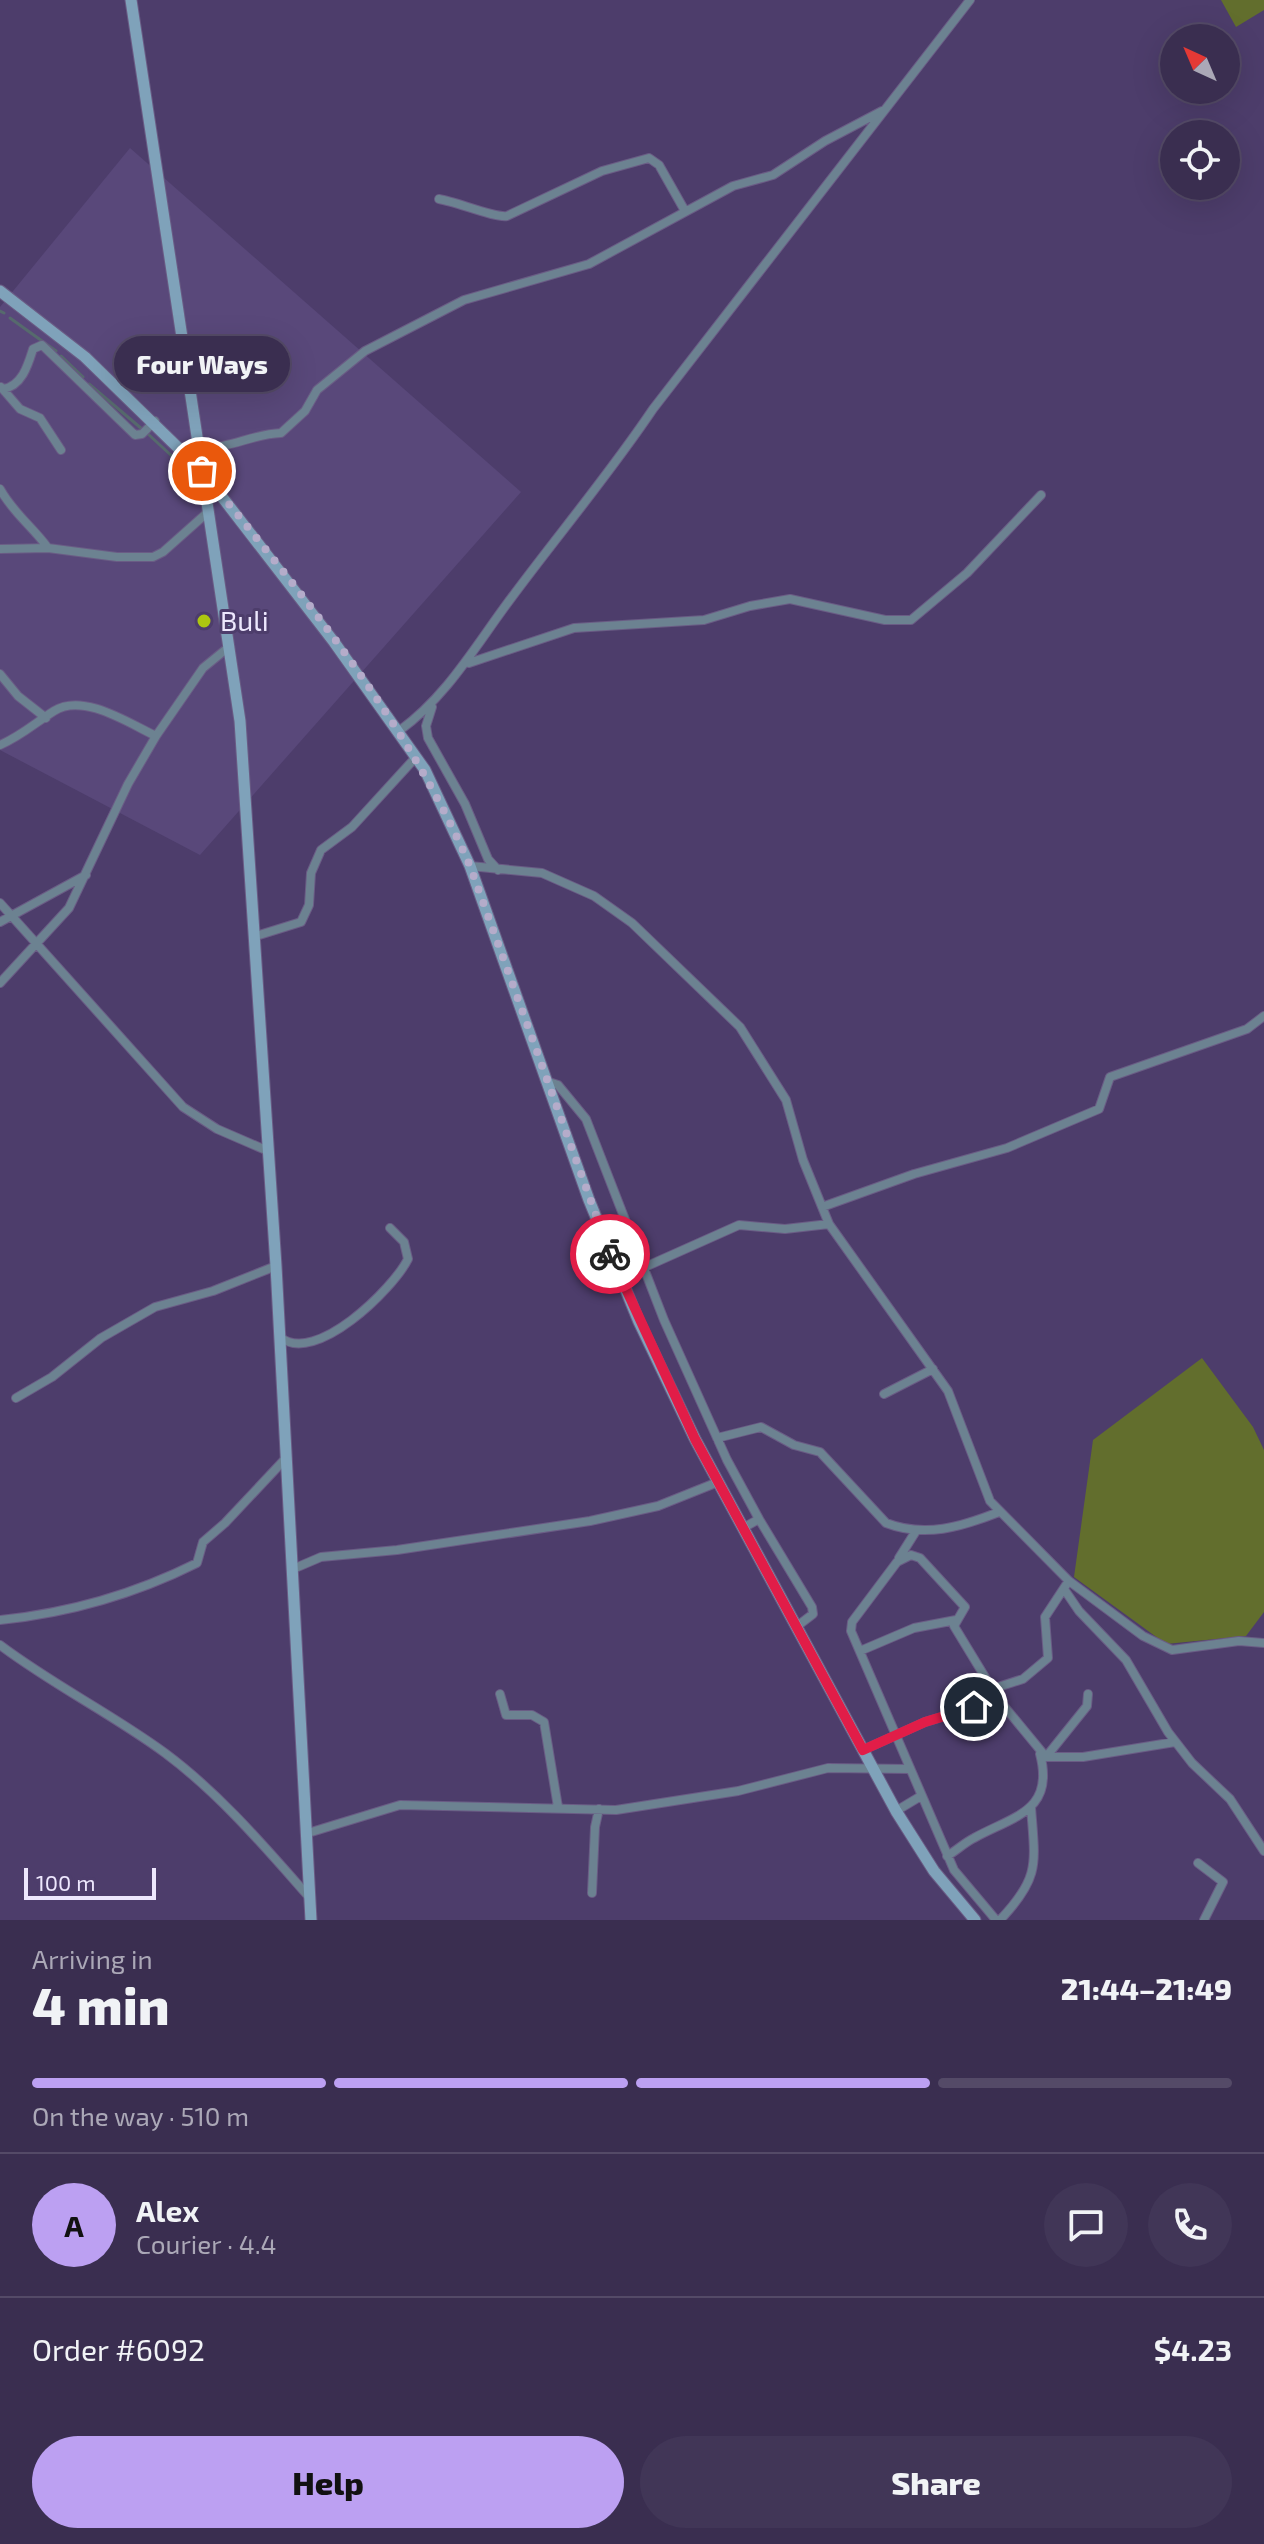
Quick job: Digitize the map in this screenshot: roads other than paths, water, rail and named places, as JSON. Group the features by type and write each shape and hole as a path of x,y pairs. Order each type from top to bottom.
{"street":[{"path":"131,0 212,552 231,645 256,936 311,1920"},
{"path":"399,731 432,705 467,664 508,602 620,459 653,409 970,0"},
{"path":"199,447 220,449 252,435 281,433 305,411 317,390 365,351 464,300 512,283 589,264 733,186 773,175 825,141 887,109"},
{"path":"439,199 469,204 499,217 507,216 602,171 649,158 659,165 685,211"},
{"path":"0,291 85,357 155,421 202,471 416,757 449,817 470,866 622,1283 718,1482 896,1811 934,1871 975,1920"},
{"path":"1,388 10,387 26,371 33,349 42,345 135,435 142,434 155,421"},
{"path":"1,388 20,409 40,418 61,450"},
{"path":"0,489 20,519 33,527 48,548"},
{"path":"467,664 574,628 704,620 750,606 790,599 904,622 917,615 967,573 1041,495"},
{"path":"0,549 48,548 117,557 153,557 163,552 208,512"},
{"path":"0,983 69,908 128,784 156,736 203,668 231,645"},
{"path":"0,674 18,696 46,718"},
{"path":"432,705 426,726 428,738 465,804 488,859 498,870"},
{"path":"0,745 21,736 61,707 91,707 156,736"},
{"path":"256,936 301,922 309,905 311,873 321,850 352,827 416,757"},
{"path":"470,866 542,873 594,896 632,923 721,1005 761,1056 786,1100 803,1160 829,1224 948,1391 990,1501 1066,1585 1143,1636 1172,1650 1239,1641 1264,1643"},
{"path":"0,922 86,874"},
{"path":"0,903 183,1107 217,1129 268,1151"},
{"path":"822,1207 914,1174 1007,1148 1099,1109 1110,1077 1247,1029 1264,1016"},
{"path":"546,1081 558,1085 586,1119 717,1438 759,1519 812,1607 813,1614 796,1627"},
{"path":"622,1283 645,1267 739,1225 785,1229 829,1224"},
{"path":"280,1337 292,1344 315,1341 365,1309 408,1259 404,1242 390,1228"},
{"path":"16,1398 52,1377 101,1338 155,1307 213,1291 276,1266"},
{"path":"884,1394 933,1369"},
{"path":"717,1438 761,1427 794,1445 820,1452 886,1523 916,1531 958,1528 999,1512"},
{"path":"0,1620 56,1613 134,1592 197,1563 203,1542 287,1457"},
{"path":"293,1569 321,1557 397,1550 590,1521 658,1506 718,1482"},
{"path":"743,1528 759,1519"},
{"path":"916,1531 850,1626 947,1856 969,1892 998,1920 1022,1897 1030,1882 1034,1865 1031,1807"},
{"path":"897,1562 911,1555 920,1558 960,1597 965,1607 954,1626 999,1700 1043,1756 1045,1774 1042,1791 1031,1807 947,1856"},
{"path":"992,1689 1023,1679 1048,1658 1045,1617 1066,1585"},
{"path":"1066,1585 1079,1611 1126,1660 1175,1742 1230,1799 1264,1851"},
{"path":"860,1651 914,1628 956,1620"},
{"path":"0,1645 38,1674 162,1750 188,1771 222,1800 310,1897"},
{"path":"500,1694 506,1715 532,1715 544,1722 558,1807"},
{"path":"1043,1756 1087,1706 1088,1694"},
{"path":"863,1750 896,1733 999,1700"},
{"path":"1043,1756 1083,1757 1175,1742"},
{"path":"308,1833 400,1805 599,1809 647,1806 723,1794 828,1768 910,1769"},
{"path":"896,1811 921,1796"},
{"path":"592,1893 595,1827 599,1809"},
{"path":"1198,1863 1223,1882 1204,1920"}],"waterway":[{"path":"0,311 4,313"},
{"path":"10,318 56,351"},
{"path":"61,356 83,377"},
{"path":"89,384 142,429"},
{"path":"148,434 174,458"},
{"path":"181,465 196,488"}],"place":[{"name":"Four Ways","path":"202,471"},
{"name":"Buli","path":"204,621"}]}
